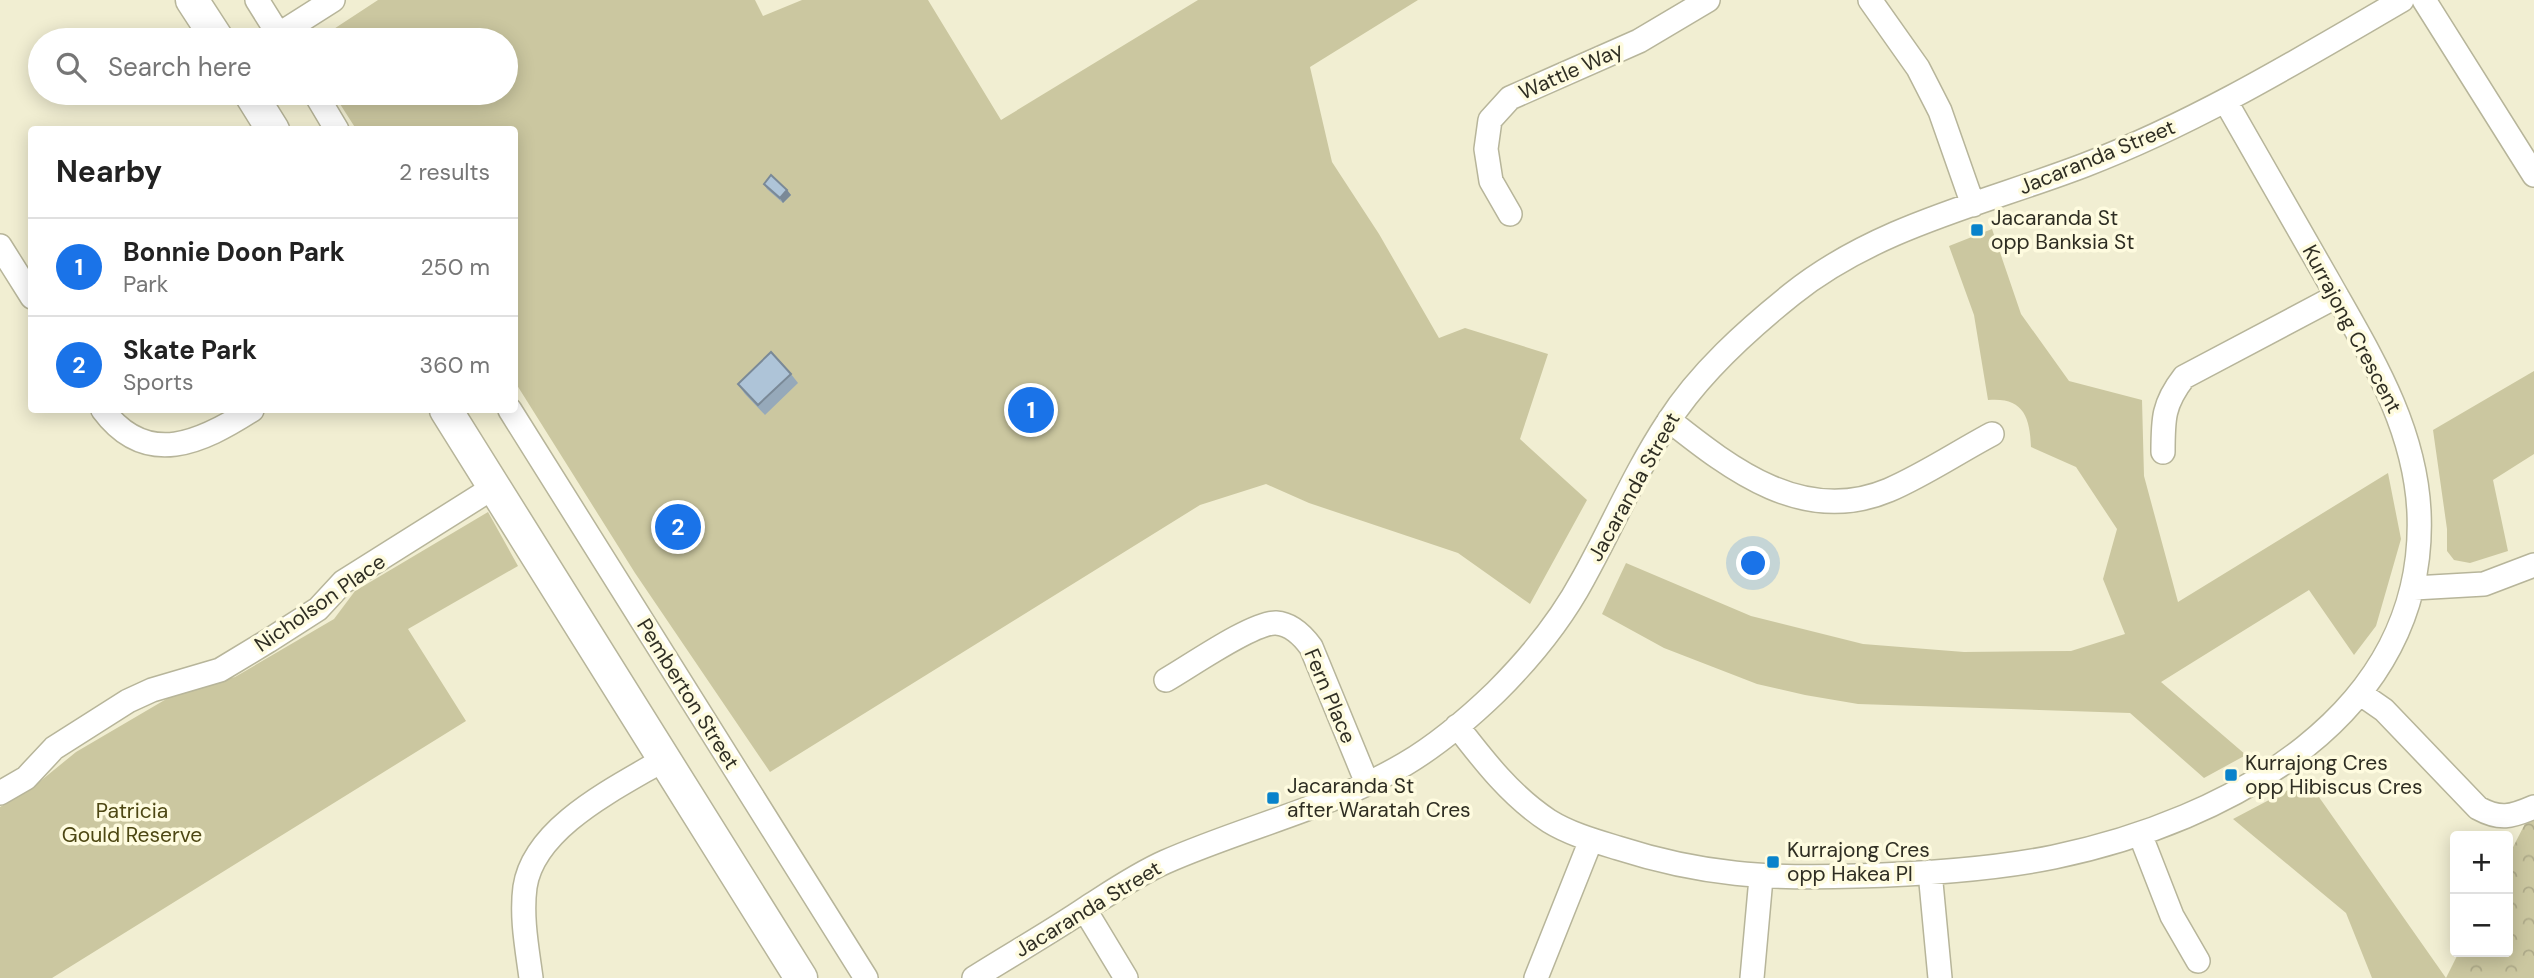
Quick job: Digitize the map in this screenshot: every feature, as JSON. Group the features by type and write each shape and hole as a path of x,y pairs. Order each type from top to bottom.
{"main road":[{"path":"192,0 210,28"},
{"path":"257,105 271,126"},
{"path":"448,413 801,978"}],"street":[{"path":"257,0 272,28"},
{"path":"292,28 333,0"},
{"name":"Wattle Way","path":"1510,214 1491,181 1486,149 1490,120 1510,98 1639,41 1708,0"},
{"name":"Jacaranda Street","path":"974,978 1160,864 1367,783 1408,762 1457,726 1493,695 1548,632 1582,582 1614,516 1669,420 1719,360 1792,294 1818,276 1876,242 2086,165 2226,102 2402,0"},
{"path":"2424,0 2534,175"},
{"path":"1883,4 1940,111 1973,205"},
{"name":"Kurrajong Crescent","path":"1457,726 1516,796 1551,822 1591,840 1668,863 1761,878 1930,872 2056,857 2140,834 2218,801 2275,769 2333,724 2361,694 2396,641 2414,588 2418,565 2419,513 2409,444 2385,383 2226,102"},
{"path":"322,105 335,126"},
{"path":"0,246 28,291"},
{"path":"2163,452 2163,414 2172,392 2184,377 2337,296"},
{"path":"106,413 130,434 148,443 171,445 204,438 247,413"},
{"name":"Pemberton Street","path":"512,413 866,978"},
{"path":"1669,420 1731,468 1760,485 1800,499 1843,501 1888,491 1992,434"},
{"name":"Nicholson Place","path":"0,793 26,778 54,748 128,701 152,690 220,670 268,641 318,609 343,582 494,487"},
{"path":"2414,588 2484,584 2534,565"},
{"name":"Fern Place","path":"1166,680 1259,626 1284,625 1303,636 1311,647 1367,783"},
{"path":"2361,694 2384,710 2478,808 2496,818 2509,818 2534,807"},
{"path":"531,978 524,911 526,885 537,856 563,826 600,798 663,760"},
{"path":"2140,834 2172,916 2198,961"},
{"path":"1536,978 1591,840"},
{"path":"1930,872 1940,978"},
{"path":"1752,978 1761,878"},
{"path":"1085,910 1126,978"}],"green space":[{"path":"378,0 755,0 763,16 802,0 928,0 1001,120 1198,0 1418,0 1310,67 1332,162 1379,234 1439,338 1465,328 1548,354 1520,439 1587,500 1530,604 1458,553 1309,503 1266,484 1200,505 770,772 635,573 518,387 518,126 354,126 341,105 518,105 518,28 335,28"},
{"path":"1992,229 2021,314 2069,381 2142,400 2144,476 2178,602 2388,473 2401,539 2376,626 2354,655 2309,590 2161,682 2246,755 2204,778 2130,713 1858,704 1805,695 1757,684 1664,648 1602,614 1626,563 1751,616 1863,644 1964,652 2071,651 2125,634 2103,579 2117,529 2076,467 2031,447 2029,426 2022,410 2009,402 1988,400 1974,315 1949,246"},
{"path":"2534,371 2534,454 2493,480 2508,551 2470,563 2454,560 2447,551 2447,529 2433,430"},
{"name":"Patricia Gould Reserve","path":"488,512 518,566 408,629 466,721 52,978 0,978 0,807 38,783 76,752 180,691 235,677 334,619 355,591"},
{"path":"2307,780 2446,978 2372,978 2346,913 2233,819"},
{"path":"2534,806 2534,978 2446,978 2456,957 2513,957 2513,847"}],"building":[{"path":"771,175 787,190 780,198 764,184"},
{"path":"771,352 791,374 758,405 738,384"}],"place":[{"name":"Jacaranda St opp Banksia St","path":"1977,230"},
{"name":"Bonnie Doon Park","path":"1031,410"},
{"name":"Skate Park","path":"678,527"},
{"name":"Kurrajong Cres opp Hibiscus Cres","path":"2231,775"},
{"name":"Jacaranda St after Waratah Cres","path":"1273,798"},
{"name":"Kurrajong Cres opp Hakea Pl","path":"1773,862"}]}
